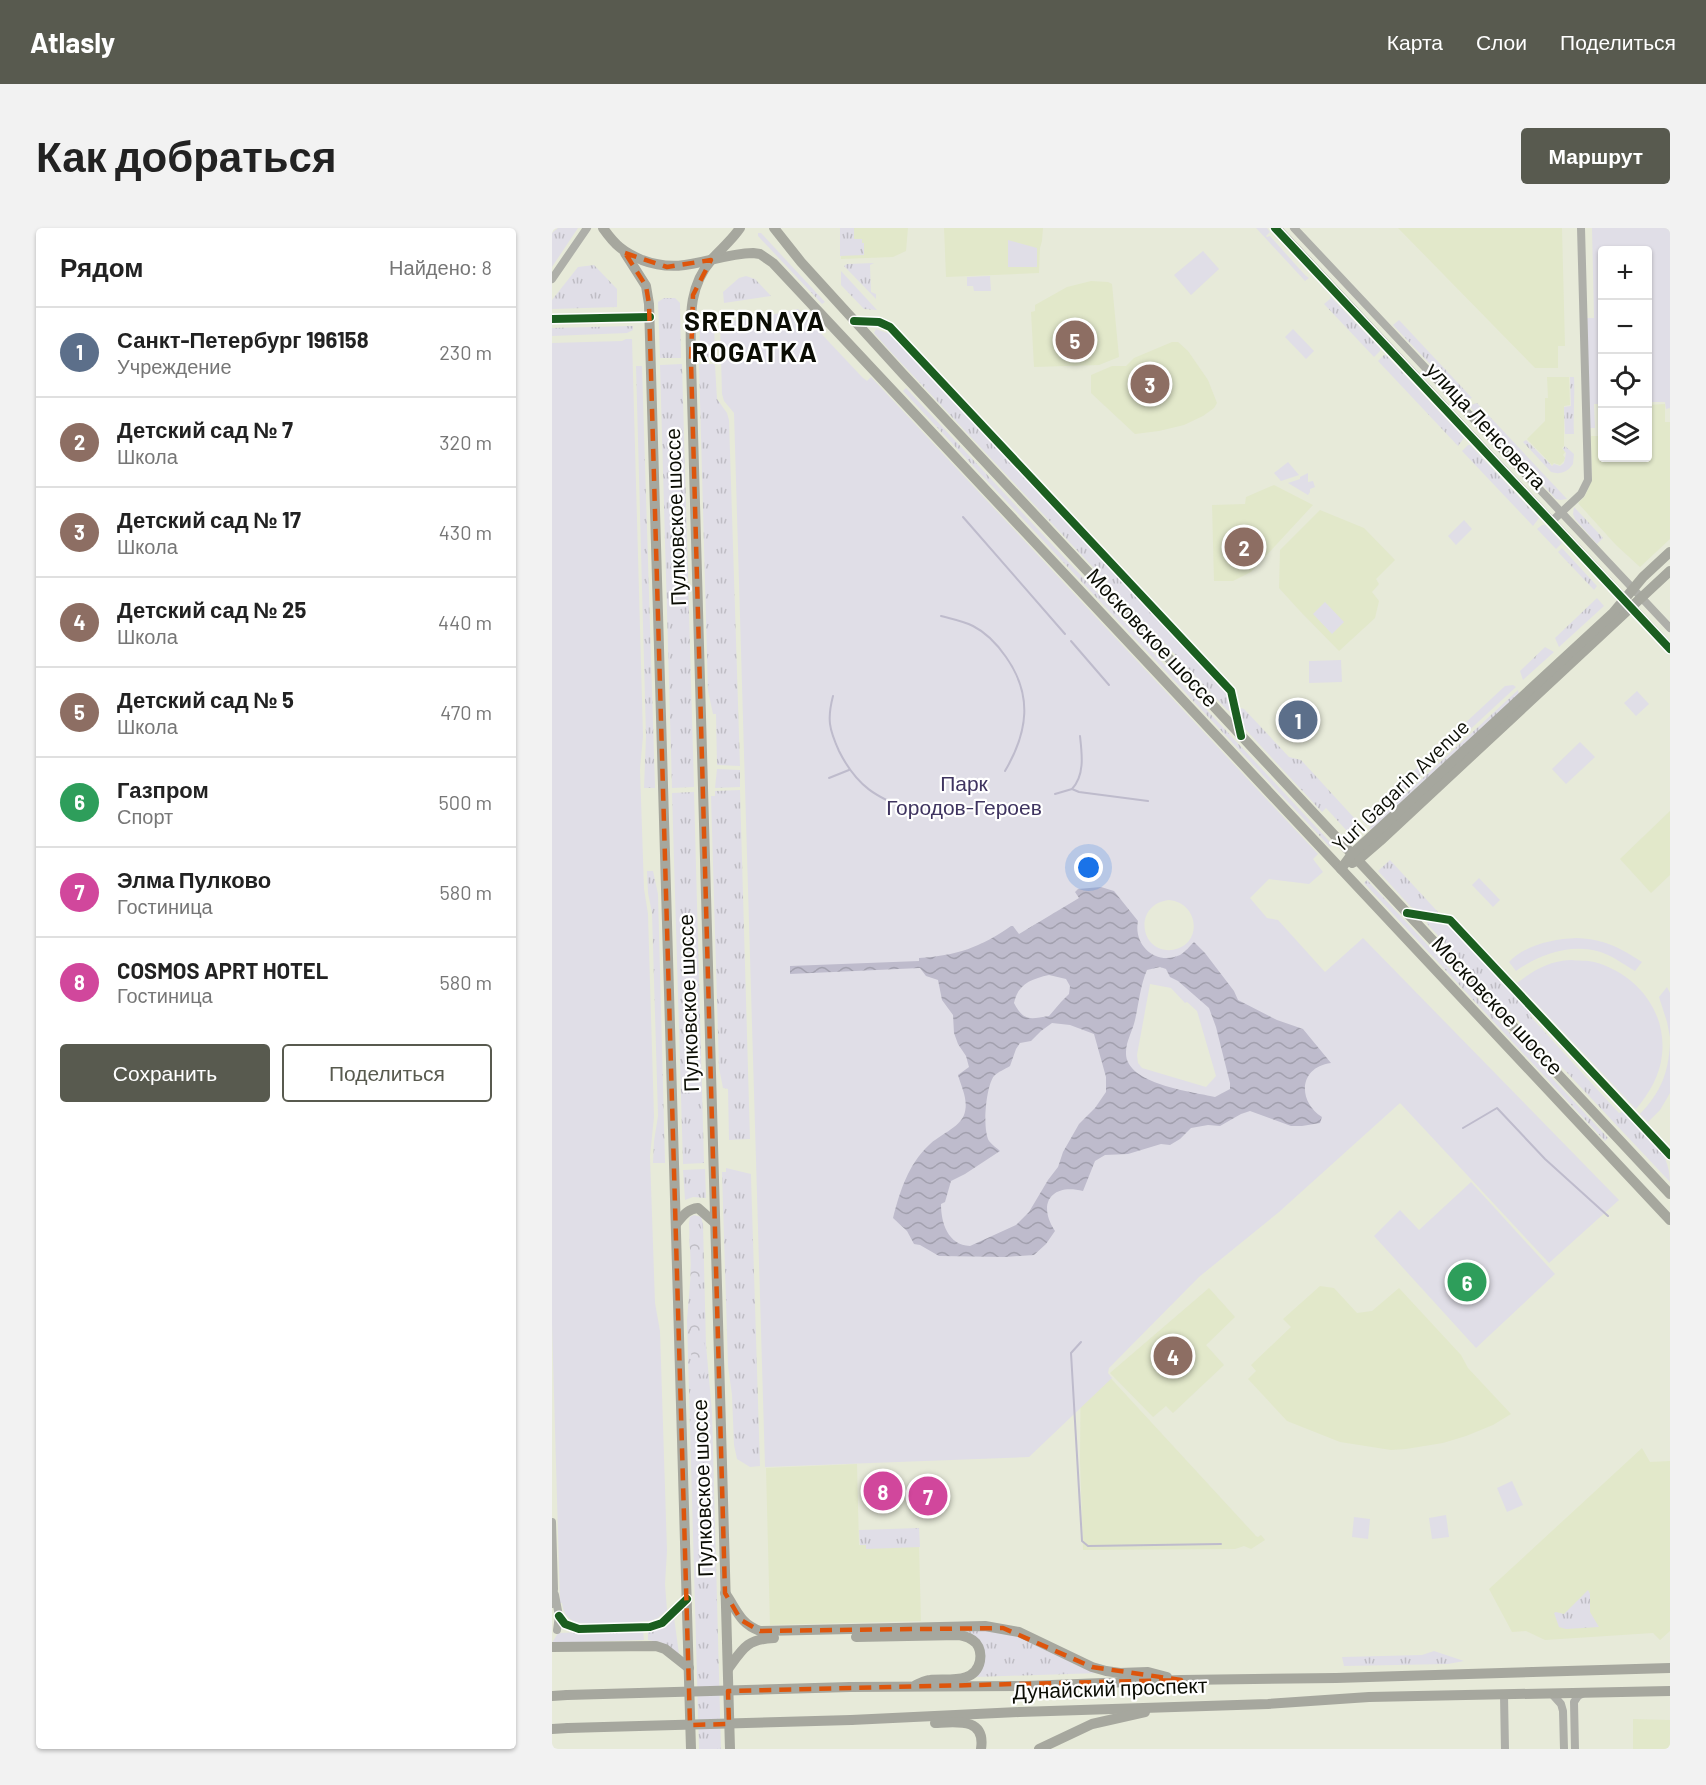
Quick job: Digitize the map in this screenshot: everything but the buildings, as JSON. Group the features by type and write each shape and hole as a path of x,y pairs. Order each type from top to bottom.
{"main road":[{"name":"Пулковское шоссе","path":"603,228 625,253 648,291 650,317 689,1668 689,1747"},
{"name":"Пулковское шоссе","path":"732,1747 725,1593 691,361 695,285 711,260 740,228"},
{"name":"Московское шоссе","path":"774,228 801,262 902,373 1670,1194"},
{"name":"Московское шоссе","path":"625,253 667,267 753,253 766,257 889,385 1670,1220"},
{"path":"889,385 902,373"},
{"name":"Yuri Gagarin Avenue","path":"1355,858 1605,620 1633,588 1670,552"},
{"name":"Yuri Gagarin Avenue","path":"1341,869 1632,608 1670,571"},
{"path":"676,1224 686,1212 698,1208 715,1223"},
{"path":"725,1593 741,1620 751,1628 760,1631 994,1627 1027,1636 1092,1667 1120,1673 1148,1672 1181,1680"},
{"path":"728,1669 747,1644 762,1639 959,1635 970,1638 979,1647 980,1664 973,1673 954,1680 928,1680 912,1687"},
{"path":"552,1647 656,1646 665,1649 689,1668"},
{"name":"Дунайский проспект","path":"552,1696 1670,1668"},
{"name":"Дунайский проспект","path":"552,1728 851,1720 1268,1704 1369,1697 1670,1691"},
{"path":"1039,1749 1053,1745 1092,1724 1162,1707"},
{"path":"916,1717 929,1723 968,1723 979,1733 982,1739 981,1749"}],"street":[{"path":"552,279 587,228"},
{"name":"улица Ленсовета","path":"1275,228 1670,649"},
{"name":"улица Ленсовета","path":"1294,228 1670,628"},
{"path":"1551,522 1581,494 1588,480 1581,228"},
{"path":"552,319 650,317"},
{"path":"854,321 879,322 890,327 1231,691 1241,736"},
{"path":"1407,913 1450,920 1670,1155"},
{"path":"552,1522 554,1589 559,1616 565,1624 579,1629"},
{"path":"552,1604 554,1589"},
{"name":"Пулковское шоссе","path":"554,1632 656,1626 687,1599"},
{"path":"554,1632 559,1616"},
{"path":"1575,1749 1574,1702 1584,1693"},
{"path":"1552,1694 1561,1704 1563,1711 1564,1749"},
{"path":"1504,1695 1505,1749"}],"highlighted area":[{"path":"625,253 667,267 711,260 693,295 691,361 725,1593 741,1620 760,1631 1003,1628 1092,1667 1181,1680 728,1691 729,1724 690,1725 649,304 646,286"}],"shaded area":[{"path":"840,228 908,228 906,251 893,257 841,259"},
{"path":"944,228 1043,228 1039,273 946,277"},
{"path":"1398,228 1562,228 1565,346 1558,346 1558,368 1535,368"},
{"path":"1091,281 1112,284 1119,357 1099,365 1034,367 1031,312 1035,311 1035,305 1067,287"},
{"path":"1172,342 1178,342 1188,351 1208,380 1217,403 1203,416 1184,425 1135,434 1091,393 1091,375 1112,366 1126,366 1134,358"},
{"path":"1547,377 1569,377 1570,405 1564,406 1564,446 1562,448 1565,458 1560,465 1554,463 1552,465 1527,439 1545,421 1545,398 1548,398"},
{"path":"1665,404 1665,422 1670,422 1670,539 1640,567 1616,545 1578,503 1585,496 1592,480 1591,436 1598,436 1598,462 1652,462 1652,405"},
{"path":"1274,485 1313,505 1251,572 1233,581 1214,581 1212,505 1245,504 1246,497"},
{"path":"1320,510 1364,528 1395,560 1376,579 1379,584 1372,592 1379,601 1375,618 1339,651 1279,588 1280,550"},
{"path":"1670,811 1670,875 1651,893 1620,859"},
{"path":"1320,1286 1334,1288 1357,1313 1372,1311 1399,1288 1461,1355 1468,1368 1511,1414 1493,1425 1443,1443 1391,1450 1340,1442 1287,1421 1248,1379 1256,1371 1251,1365 1291,1327 1283,1319"},
{"path":"1209,1288 1235,1317 1206,1345 1224,1365 1173,1413 1166,1406 1153,1417 1110,1373"},
{"path":"1081,1346 1256,1536 1261,1535 1265,1540 1251,1549 1244,1546 1235,1549 1083,1550 1080,1461"},
{"path":"1642,1448 1650,1462 1670,1461 1670,1631 1660,1640 1653,1633 1545,1640 1526,1631 1512,1632 1489,1589"},
{"path":"857,1464 859,1545 919,1545 921,1621 770,1625 766,1468"},
{"path":"1633,1719 1670,1720 1670,1749 1633,1749"}],"green space":[{"path":"558,228 578,228 552,267 552,233"},
{"path":"840,228 854,228 854,239 862,239 864,243 864,255 840,256"},
{"path":"1256,228 1267,228 1270,232 1266,236 1270,236 1309,278 1305,281"},
{"path":"1592,228 1670,228 1670,408 1666,409 1665,402 1652,402 1652,246 1598,246 1598,404 1594,404 1595,428 1589,428 1587,318 1594,318"},
{"path":"758,233 761,233 825,302 822,304 758,236"},
{"path":"1008,240 1037,248 1037,267 1008,267"},
{"path":"1203,251 1219,269 1191,295 1174,275"},
{"path":"874,263 870,265 871,292 876,294 876,299 844,266"},
{"path":"594,265 617,289 617,307 552,309 552,300 578,267"},
{"path":"841,271 877,310 864,309 841,285"},
{"path":"746,276 755,279 771,296 724,303 723,292 739,278"},
{"path":"990,276 991,291 974,291 973,286 967,286 967,277"},
{"path":"1330,296 1380,348 1374,357 1324,304"},
{"path":"664,298 675,298 680,303 681,358 660,358 658,302"},
{"name":"Парк Городов-Героев","path":"798,309 862,377 867,381 871,377 1318,854 1313,859 1323,872 1309,884 1269,879 1250,898 1267,918 1278,920 1325,972 1363,938 1619,1200 1549,1263 1400,1103 1279,1212 1199,1277 1109,1368 1108,1373 1112,1378 1029,1457 765,1467 734,413 724,401 722,394 720,322 762,317","holes":["1169,900 1187,909 1194,925 1189,941 1182,947 1172,950 1161,949 1153,944 1147,937 1145,928 1145,918 1150,910 1157,903","1150,984 1171,988 1185,1003 1187,1002 1197,1011 1216,1076 1206,1087 1142,1068 1138,1063 1137,1055"]},
{"path":"714,320 715,355 699,357 700,327 704,322"},
{"path":"1399,320 1472,398 1464,400 1393,325"},
{"path":"633,326 633,330 627,333 552,336 552,328"},
{"path":"876,329 893,335 1227,692 1230,711 890,351 874,333"},
{"path":"1293,329 1314,351 1306,359 1285,337"},
{"path":"632,339 643,736 640,769 644,889 648,914 654,1117 650,1156 655,1303 660,1331 667,1610 658,1618 650,1621 589,1624 572,1620 560,1603 552,1324 552,343"},
{"path":"1384,355 1464,438 1458,446 1378,361"},
{"path":"682,364 694,787 672,788 660,365"},
{"path":"699,364 715,365 717,399 729,420 740,766 717,765 716,714 713,714 708,691"},
{"path":"636,366 642,366 655,788 644,788 646,736"},
{"path":"1570,377 1574,377 1574,434 1565,434 1564,407 1571,406"},
{"path":"906,388 1333,845 1330,847 903,391"},
{"path":"1477,403 1567,499 1556,499 1471,408 1471,405"},
{"path":"1526,440 1552,466 1554,464 1560,466 1564,463 1566,453 1563,449 1565,446 1574,454 1573,464 1563,472 1551,472 1523,442"},
{"path":"1468,445 1539,518 1533,526 1462,451"},
{"path":"1288,462 1299,475 1281,481 1274,473"},
{"path":"1308,473 1308,482 1313,481 1315,487 1310,489 1308,495 1288,483 1300,479"},
{"path":"1574,507 1603,538 1597,544 1575,519"},
{"path":"1464,520 1472,529 1456,545 1448,536"},
{"path":"1545,525 1562,543 1556,549 1537,529"},
{"path":"1562,548 1597,586 1594,590 1558,552"},
{"path":"1597,598 1604,606 1559,647 1555,638"},
{"path":"1325,602 1344,622 1332,634 1313,614"},
{"path":"1545,647 1554,652 1523,680 1520,671"},
{"path":"1341,660 1342,682 1309,683 1309,661"},
{"path":"1505,686 1516,687 1367,825 1363,821 1363,818"},
{"path":"1518,690 1519,695 1373,831 1369,828"},
{"path":"1637,691 1649,704 1636,716 1624,703"},
{"path":"1241,708 1289,757 1301,760 1357,821 1347,831 1326,808 1322,812 1245,729 1239,711"},
{"path":"1580,742 1595,757 1566,784 1552,769"},
{"path":"717,769 740,770 740,787 715,788"},
{"path":"740,790 750,1139 729,1140 728,1089 723,1088 719,1068 711,796 715,796 715,791"},
{"path":"694,792 704,1163 683,1164 672,793"},
{"path":"1390,860 1439,915 1435,916 1411,907 1378,871"},
{"path":"647,871 653,871 658,894 665,1163 653,1163 658,1116 652,913"},
{"path":"1479,878 1500,900 1493,907 1472,885"},
{"path":"1367,880 1608,1138 1605,1141 1364,883"},
{"path":"1429,921 1449,926 1456,931 1532,1011 1530,1016 1619,1113 1625,1111 1648,1134 1666,1160 1670,1182 1428,925"},
{"path":"1576,938 1610,945 1642,962 1635,971 1602,952 1575,949 1554,952 1516,971 1509,962 1531,947"},
{"path":"1571,960 1594,962 1623,975 1646,996 1654,1009 1662,1039 1661,1062 1653,1084 1636,1109 1517,983 1542,967"},
{"path":"1667,987 1670,993 1670,1037 1659,997"},
{"path":"1670,1044 1670,1093 1660,1110 1648,1122 1640,1114 1662,1082"},
{"path":"726,1168 751,1174 760,1466 750,1467 737,1459 734,1445 728,1366 722,1172 726,1172"},
{"path":"705,1169 706,1198 693,1197 685,1200 683,1170"},
{"path":"1471,1182 1555,1274 1476,1348 1374,1236 1400,1210 1419,1230"},
{"path":"694,1215 701,1217 703,1224 706,1345 712,1412 721,1749 699,1749 687,1320 691,1271 689,1223 690,1217"},
{"path":"699,1226 703,1240 699,1265 703,1278 700,1284 692,1280 691,1276 693,1257 690,1234 691,1227"},
{"path":"693,1319 704,1323 702,1335 706,1351 703,1376 698,1372 692,1359 690,1321"},
{"path":"1512,1481 1523,1505 1507,1512 1497,1488"},
{"path":"1446,1515 1449,1537 1432,1539 1429,1518"},
{"path":"1354,1517 1370,1519 1368,1539 1352,1537"},
{"path":"919,1528 920,1547 866,1549 866,1545 860,1545 859,1530"},
{"path":"1588,1590 1590,1612 1599,1627 1566,1629 1559,1627 1554,1613 1564,1614"},
{"path":"674,1617 679,1654 660,1642 648,1640 648,1630"},
{"path":"963,1629 1007,1632 1099,1673 974,1677 977,1673 976,1637"},
{"path":"643,1630 644,1640 552,1643 558,1633"},
{"path":"1434,1651 1464,1661 1448,1664 1344,1666 1342,1657 1422,1655"}],"water":[{"path":"1101,887 1114,891 1138,921 1139,938 1148,951 1163,958 1171,958 1182,954 1194,942 1234,991 1238,1000 1277,1020 1303,1029 1331,1063 1313,1071 1307,1078 1305,1086 1308,1102 1322,1117 1320,1123 1291,1126 1250,1111 1220,1126 1208,1125 1191,1128 1170,1145 1161,1144 1128,1154 1105,1155 1095,1161 1083,1191 1063,1190 1050,1198 1047,1212 1055,1231 1034,1255 939,1256 914,1244 907,1231 893,1218 910,1170 929,1145 958,1124 964,1115 966,1105 958,1075 969,1067 954,1033 953,1015 942,1000 938,980 926,976 920,968 790,974 790,966 919,961 919,958 956,953 979,945 1011,926 1019,934 1079,898 1075,892 1078,889","holes":["1160,967 1166,969 1170,977 1178,981 1209,1008 1216,1027 1230,1089 1215,1097 1176,1089 1147,1079 1128,1063 1127,1044 1147,970","1049,975 1066,979 1070,986 1069,994 1049,1016 1032,1018 1024,1016 1014,1003 1019,991 1026,983","1052,1023 1070,1025 1094,1034 1106,1077 1106,1092 1095,1108 1079,1124 1063,1152 1058,1167 1029,1212 1016,1225 970,1246 962,1245 947,1232 942,1218 941,1204 945,1202 951,1181 1000,1151 989,1141 987,1135 985,1118 991,1081 994,1076 1010,1066 1020,1043 1031,1041"]}],"waterway":[{"path":"963,517 1065,634"},
{"path":"941,616 973,626 983,632 999,648 1015,671 1024,699 1023,728 1005,771"},
{"path":"1071,641 1109,685"},
{"path":"833,696 830,711 831,730 839,751 853,774 878,796 913,812"},
{"path":"1055,794 1072,789 1079,777 1082,764 1080,736"},
{"path":"829,778 849,770"},
{"path":"1072,789 1079,792 1148,801"},
{"path":"1463,1128 1497,1108 1545,1159 1608,1216"},
{"path":"1081,1342 1071,1353 1082,1541 1088,1546 1221,1544"}],"tram line":[{"path":"1282,228 1670,642"}],"cycle path":[{"path":"1275,228 1670,649"},
{"path":"552,319 650,317"},
{"path":"854,321 879,322 890,327 1231,691 1241,736"},
{"path":"1407,913 1450,920 1670,1155"},
{"path":"559,1616 565,1624 579,1629 650,1627 662,1623 687,1599"}],"place":[{"name":"Детский сад № 5","path":"1075,340"},
{"name":"Детский сад № 17","path":"1150,384"},
{"name":"Детский сад № 7","path":"1244,547"},
{"name":"Санкт-Петербург 196158","path":"1298,720"},
{"name":"Газпром","path":"1467,1282"},
{"name":"Детский сад № 25","path":"1173,1356"},
{"name":"COSMOS APRT HOTEL","path":"883,1491"},
{"name":"Элма Пулково","path":"928,1496"}],"district":[{"name":"SREDNAYA ROGATKA","path":"755,338"}]}
